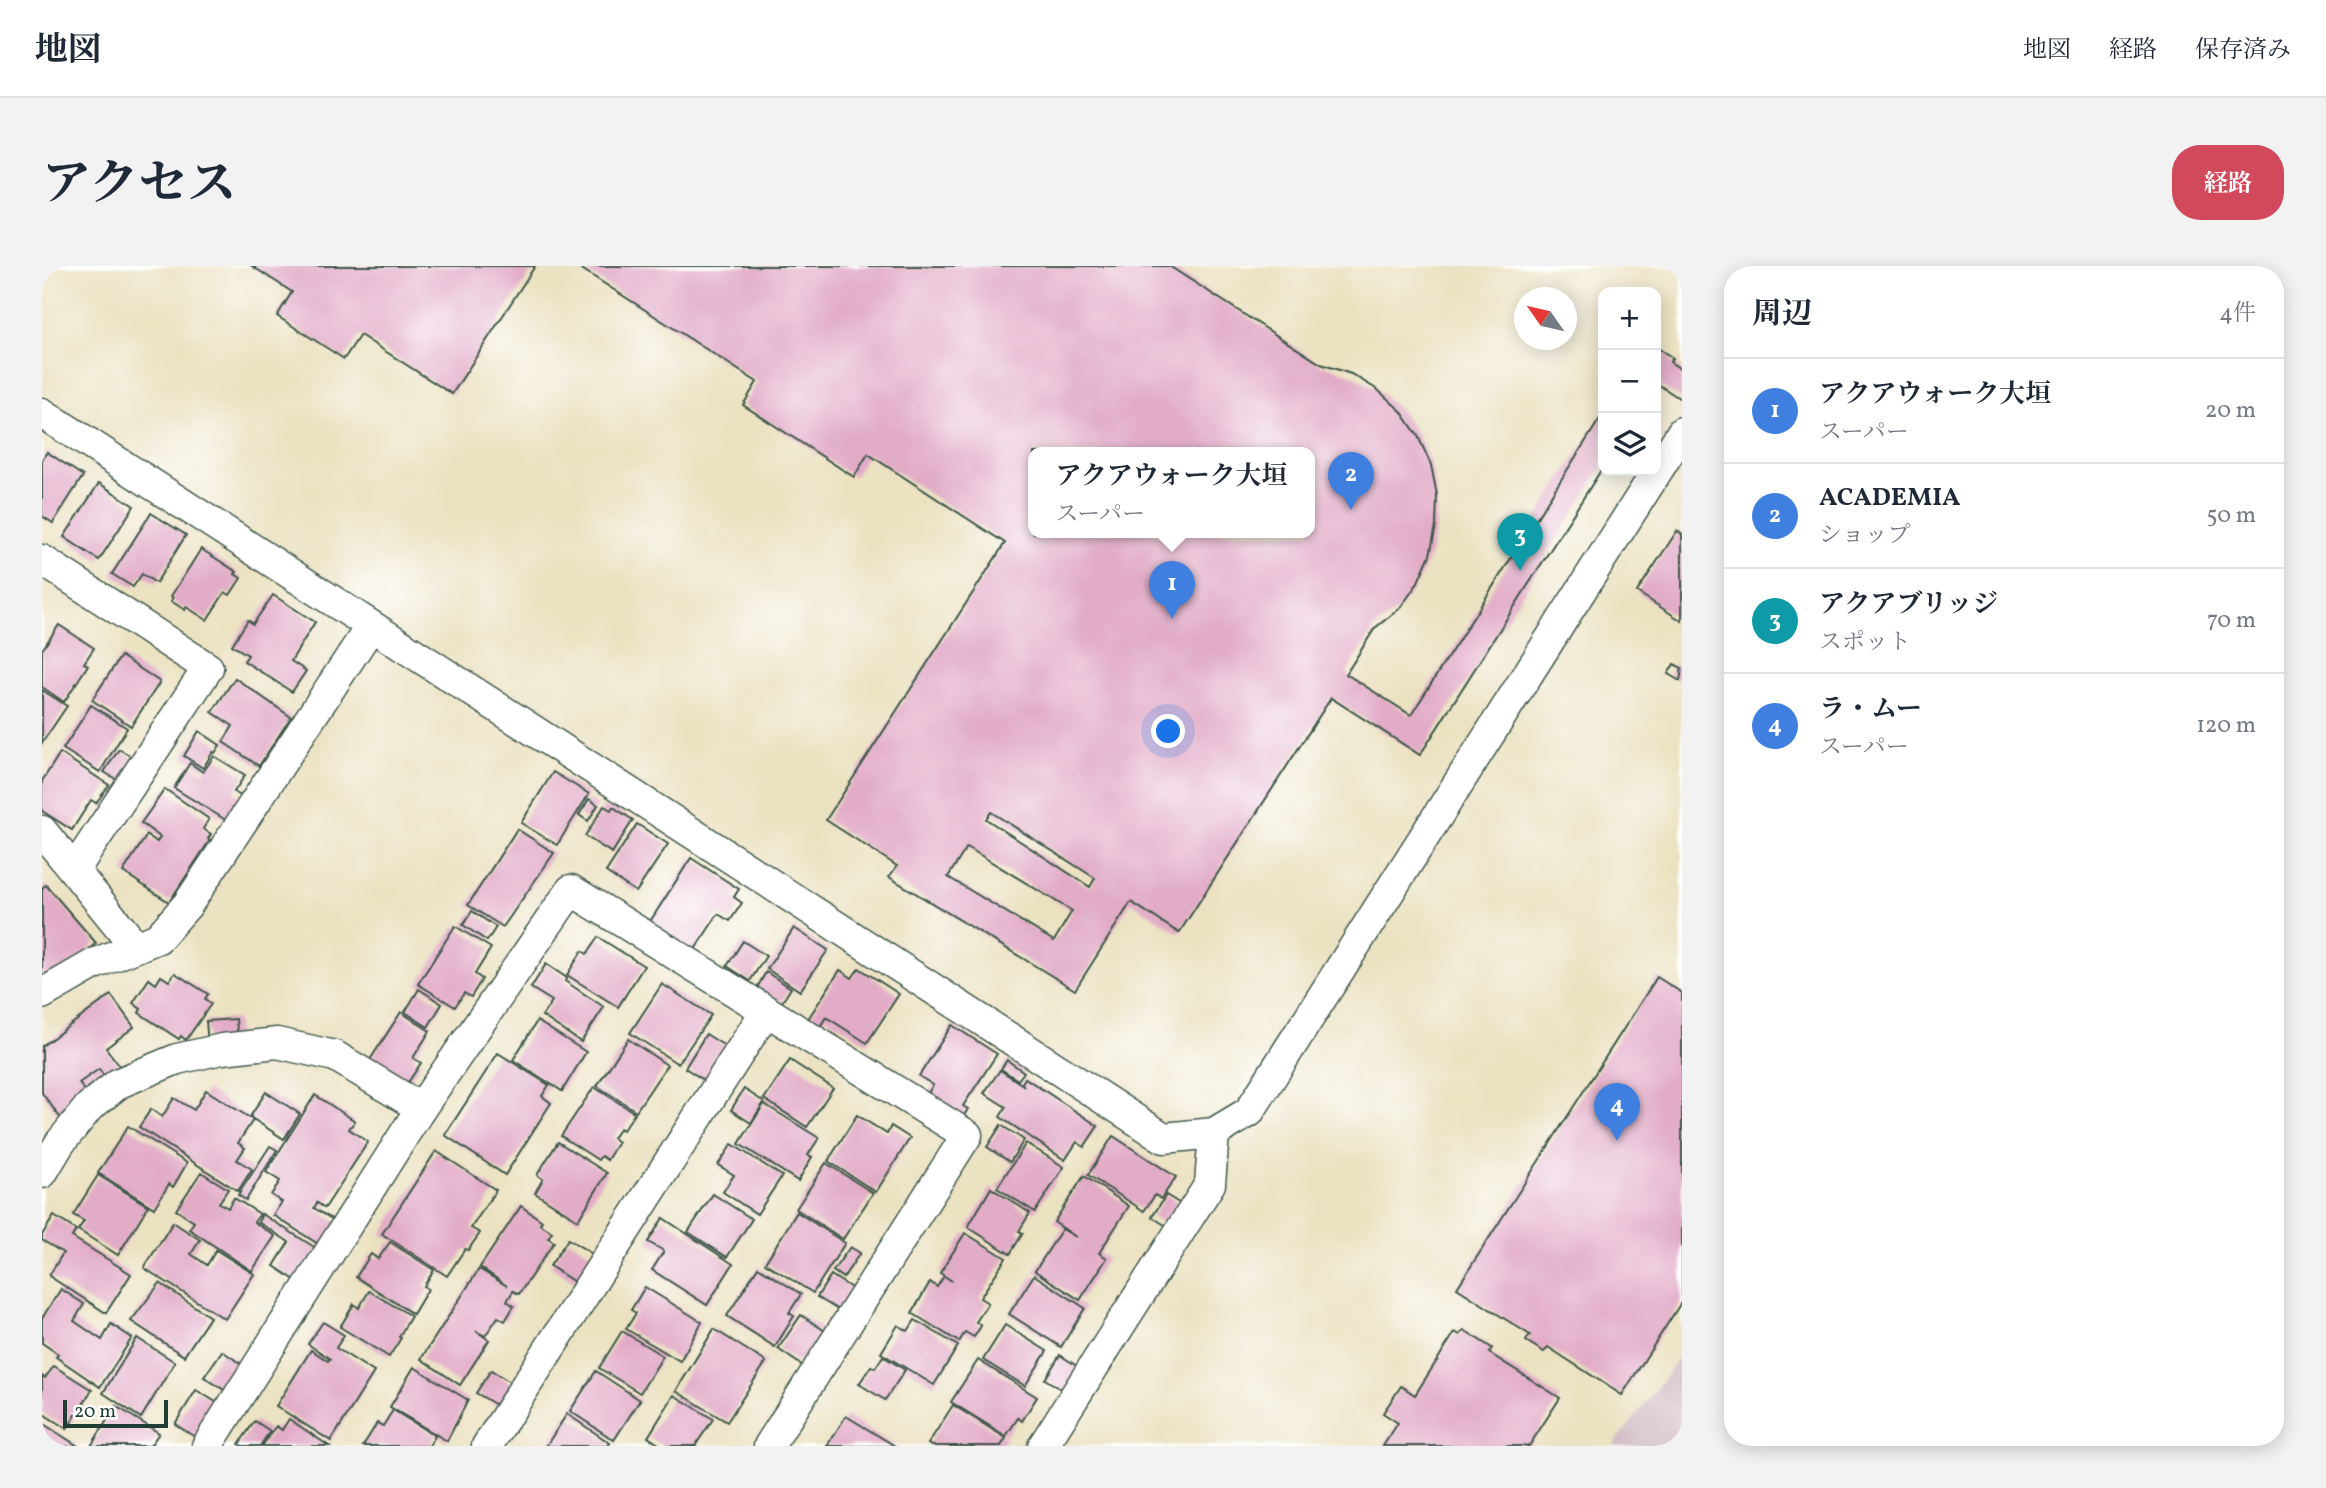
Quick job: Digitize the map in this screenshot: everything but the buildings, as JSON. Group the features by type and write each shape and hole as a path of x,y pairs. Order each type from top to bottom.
{"street":[{"path":"42,413 1164,1138 1214,1133 1249,1112 1682,432"},
{"path":"42,560 208,668 75,869"},
{"path":"42,994 94,964 158,938 188,904 372,626"},
{"path":"42,831 136,947"},
{"path":"207,1446 421,1108 571,890 967,1135 769,1446"},
{"path":"487,1446 766,1011"},
{"path":"42,1173 60,1143 89,1107 119,1083 177,1059 222,1049 277,1043 335,1056 421,1108"},
{"path":"1043,1446 1210,1184 1214,1133"}],"shaded area":[{"path":"1682,1354 1682,1446 1613,1446"}],"place":[{"name":"ACADEMIA","path":"1351,510"},
{"name":"アクアブリッジ","path":"1520,571"},
{"name":"アクアウォーク大垣","path":"1172,619"},
{"name":"ラ・ムー","path":"1617,1141"}]}
